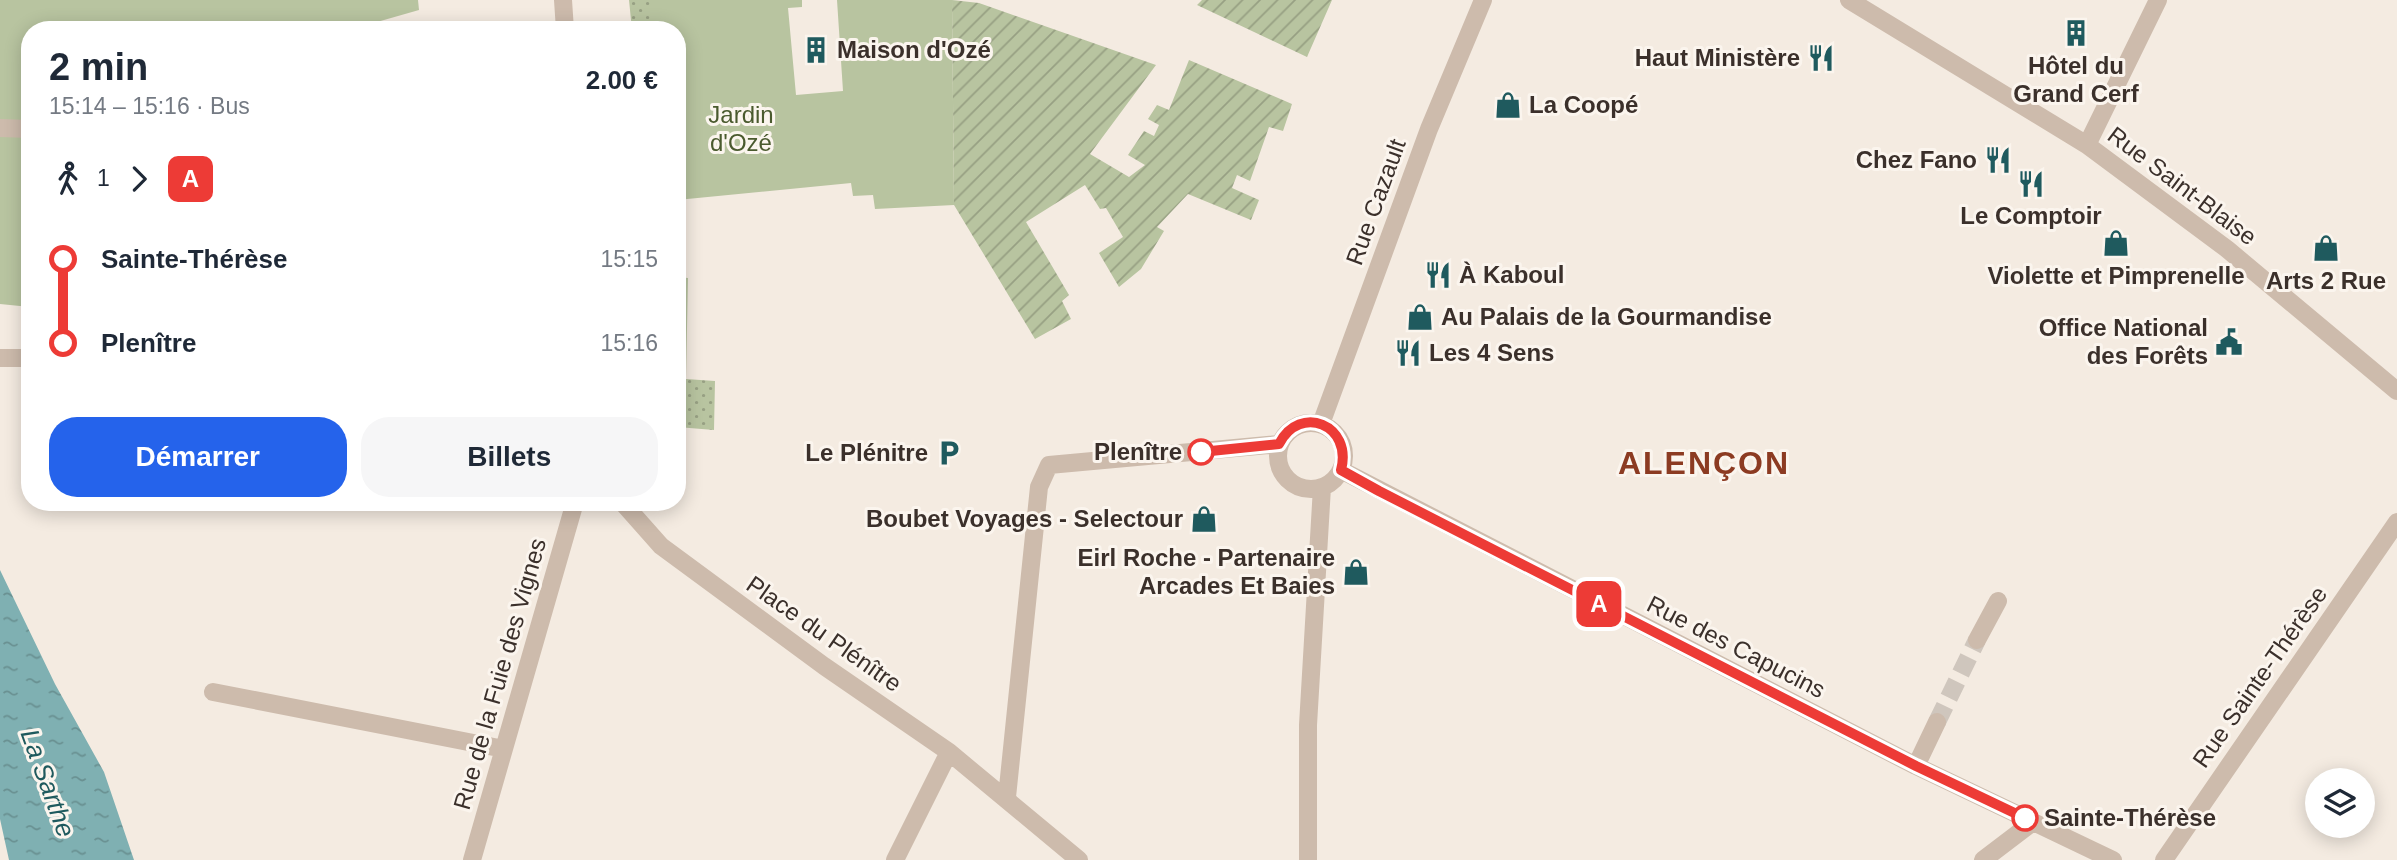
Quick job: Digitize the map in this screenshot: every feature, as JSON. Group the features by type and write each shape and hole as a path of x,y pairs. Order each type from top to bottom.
{"street":[{"path":"563,0 564,21"},
{"name":"Rue Cazault","path":"1321,424 1429,129 1483,0"},
{"name":"Rue Saint-Blaise","path":"1849,0 2087,145 2227,248 2397,391"},
{"path":"2087,145 2158,0"},
{"path":"0,128 21,129"},
{"path":"0,358 21,358"},
{"path":"1311,422 1321,424 1339,438 1344,459 1341,470 1322,487 1301,488 1291,483 1279,466 1279,444 1292,428 1311,422"},
{"path":"1006,797 1039,487 1049,465 1279,444"},
{"name":"Rue des Capucins","path":"1341,470 1916,766 2113,860"},
{"path":"1308,860 1308,725 1322,487"},
{"name":"Rue de la Fuie des Vignes","path":"472,860 572,511"},
{"name":"Place du Plénître","path":"630,511 661,546 950,752 1079,860"},
{"name":"Rue Sainte-Thérèse","path":"2164,860 2397,522"},
{"path":"1977,640 1998,601"},
{"path":"213,692 504,749"},
{"path":"1916,766 1937,722"},
{"path":"895,860 950,752"},
{"path":"1983,860 2033,822"}],"green space":[{"path":"0,0 418,0 419,10 380,21 21,21 21,306 0,304"},
{"path":"629,0 652,0 653,21 631,21"},
{"name":"Jardin d'Ozé","path":"651,0 802,0 802,7 788,8 796,95 843,91 837,0 952,0 954,205 875,209 873,195 853,196 851,183 686,199 686,21 651,21"},
{"path":"952,0 979,3 1156,65 1090,154 1129,177 1145,165 1128,155 1144,131 1154,136 1159,125 1148,119 1157,105 1169,110 1189,60 1292,104 1283,131 1269,127 1250,181 1237,175 1232,188 1259,200 1251,220 1188,194 1157,227 1164,231 1141,269 1119,287 1099,253 1123,237 1106,208 1100,209 1085,185 1026,222 1069,295 1062,301 1071,319 1035,339 954,205"},
{"path":"1202,0 1332,0 1307,57 1197,5"},
{"path":"686,278 688,278 686,379"},
{"path":"686,379 715,381 714,430 686,428"}],"water":[{"name":"La Sarthe","path":"0,570 55,684 104,772 134,860 9,860 0,819"}],"tunnel":[{"path":"1937,722 1977,640"}],"bus line":[{"name":"A","path":"1201,452 1279,444 1292,428 1311,422 1321,424 1331,429 1339,438 1344,459 1341,470 1916,766 2025,818"}],"place":[{"name":"Hôtel du Grand Cerf","path":"2076,33"},
{"name":"Maison d'Ozé","path":"816,50"},
{"name":"Haut Ministère","path":"1821,58"},
{"name":"La Coopé","path":"1508,105"},
{"name":"Chez Fano","path":"1998,160"},
{"name":"Le Comptoir","path":"2031,184"},
{"name":"Violette et Pimprenelle","path":"2116,243"},
{"name":"Arts 2 Rue","path":"2326,248"},
{"name":"À Kaboul","path":"1438,275"},
{"name":"Au Palais de la Gourmandise","path":"1420,317"},
{"name":"Office National des Forêts","path":"2229,342"},
{"name":"Les 4 Sens","path":"1408,353"},
{"name":"Plenître","path":"1201,452"},
{"name":"Le Plénitre","path":"949,453"},
{"name":"Boubet Voyages - Selectour","path":"1204,519"},
{"name":"Eirl Roche - Partenaire Arcades Et Baies","path":"1356,572"},
{"name":"Sainte-Thérèse","path":"2025,818"}],"district":[{"name":"ALENÇON","path":"1704,463"}]}
